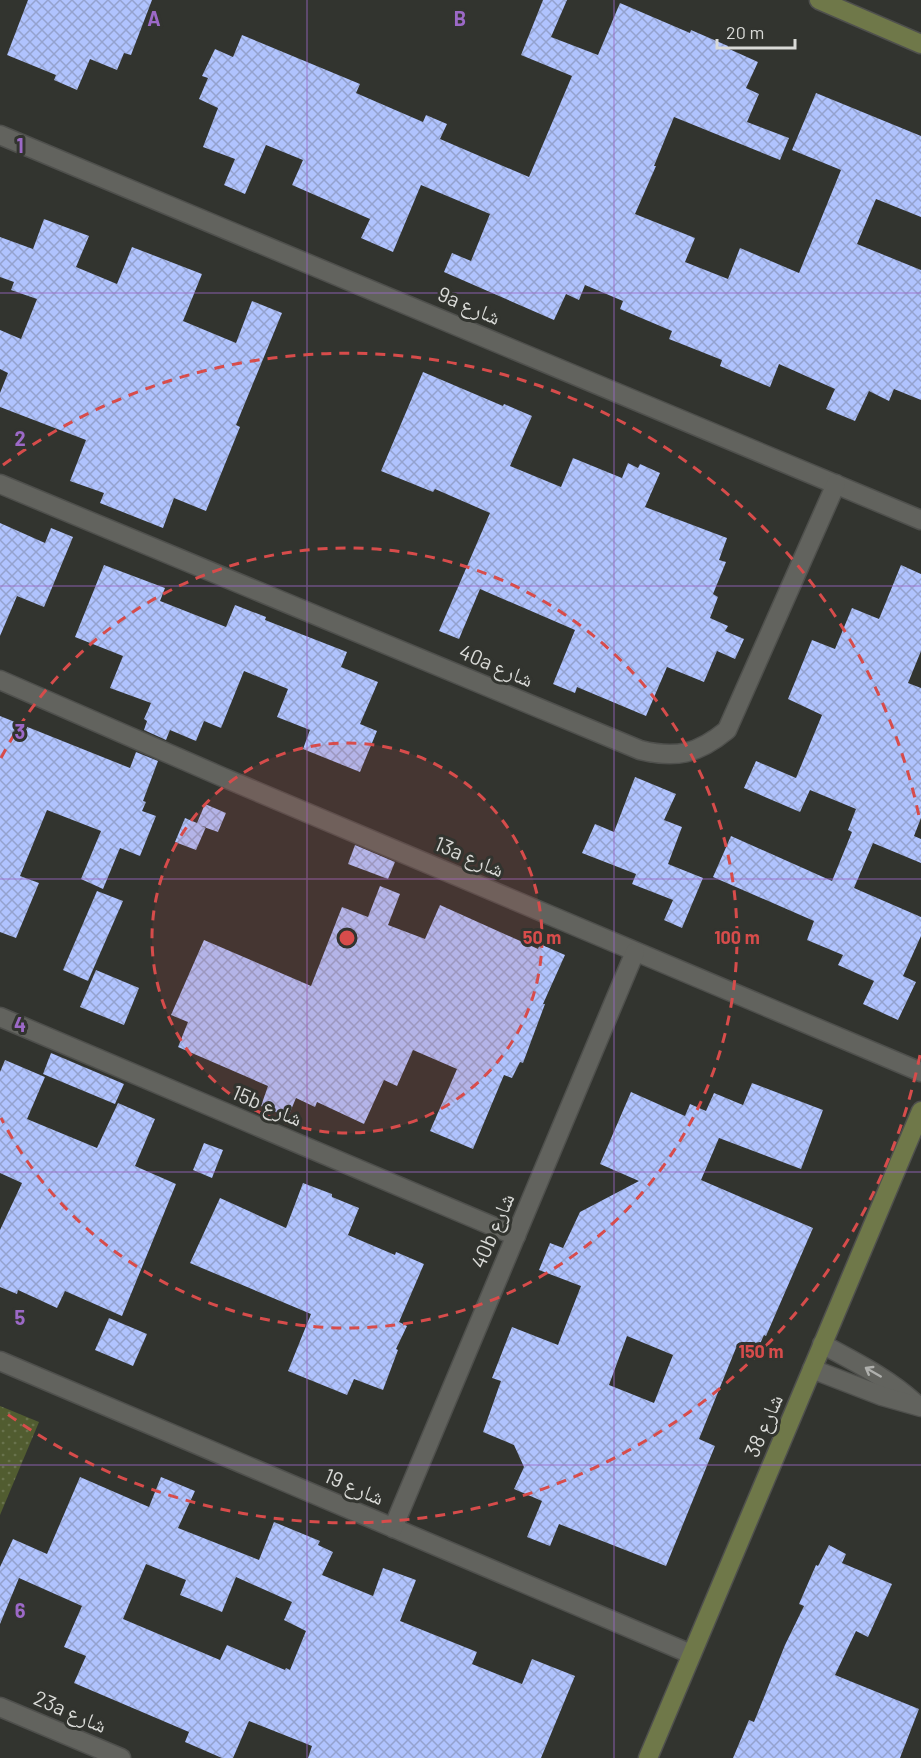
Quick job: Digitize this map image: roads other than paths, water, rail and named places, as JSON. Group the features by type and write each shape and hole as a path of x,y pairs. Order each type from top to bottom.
{"street":[{"path":"819,0 921,44"},
{"name":"9a شارع","path":"0,135 921,520"},
{"name":"40a شارع","path":"0,484 640,750 670,755 700,748 714,741 727,730 836,484"},
{"name":"13a شارع","path":"0,680 220,776 921,1072"},
{"name":"40b شارع","path":"393,1528 635,952"},
{"name":"15b شارع","path":"0,1017 516,1236"},
{"name":"شارع 38","path":"648,1758 921,1111"},
{"path":"822,1344 877,1374 920,1406"},
{"name":"شارع 19","path":"0,1361 691,1654"},
{"path":"812,1369 882,1396 920,1406"},
{"name":"23a شارع","path":"0,1707 122,1758"}]}
